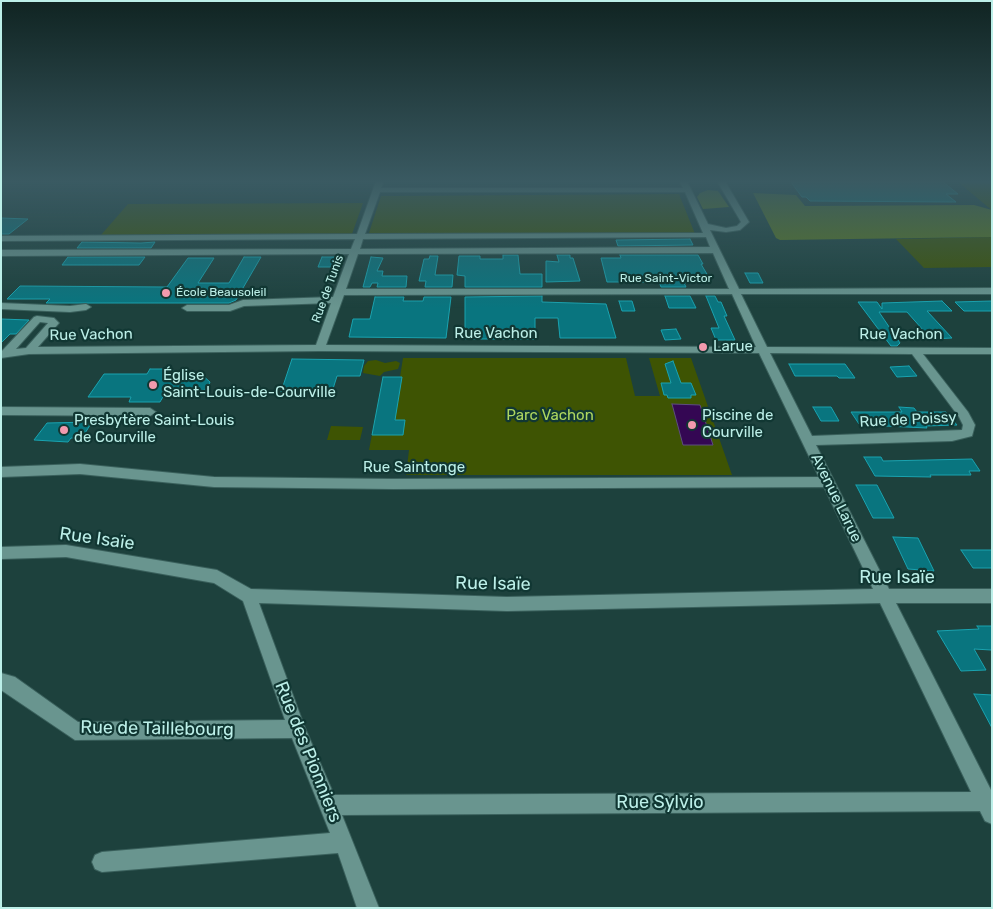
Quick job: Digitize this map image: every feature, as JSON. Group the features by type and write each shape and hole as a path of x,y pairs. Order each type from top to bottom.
{"street":[{"name":"Rue de Tunis","path":"320,348 365,223"},
{"path":"703,226 726,230 740,228 745,223"},
{"name":"Avenue Larue","path":"703,226 762,350 990,805"},
{"path":"1,239 708,235"},
{"path":"1,254 714,250"},
{"name":"Rue Saint-Victor","path":"187,308 230,308 243,303 339,296 735,291 992,291"},
{"path":"1,306 70,310 86,307"},
{"path":"4,354 37,319 50,320 54,323 29,351"},
{"name":"Rue Vachon","path":"4,354 29,351 320,348 992,351"},
{"name":"Rue de Poissy","path":"808,441 952,436 968,433 969,425 964,415 914,350"},
{"path":"1,411 150,412"},
{"name":"Rue Saintonge","path":"1,472 80,469 214,482 393,484 828,482"},
{"name":"Rue Isaïe","path":"1,553 66,551 217,577 249,596 507,604 885,596 992,596"},
{"name":"Rue des Pionniers","path":"249,596 297,730 344,842 368,908"},
{"name":"Rue de Taillebourg","path":"1,681 9,683 75,731 297,730"},
{"name":"Rue Sylvio","path":"328,805 990,805"},
{"path":"102,862 344,842"}],"green space":[{"path":"111,223 356,223 352,234 101,235"},
{"path":"372,223 691,223 695,234 369,233"},
{"path":"769,223 992,223 992,237 780,240 776,238"},
{"path":"992,237 992,267 924,268 896,239"},
{"name":"Parc Vachon","path":"403,358 626,358 635,396 660,396 649,358 691,358 732,475 406,475 409,450 369,450 383,377 400,377"},
{"path":"376,360 385,363 396,361 400,363 398,369 384,372 380,376 363,373 364,366 368,361"},
{"path":"331,426 363,427 360,440 327,440"}],"shaded area":[{"name":"Piscine de Courville","path":"672,404 700,405 713,445 683,445"}],"building":[{"path":"1,223 22,223 9,234 1,234"},
{"path":"690,239 693,245 618,246 616,240"},
{"path":"82,242 155,242 151,248 77,248"},
{"path":"503,255 518,255 520,274 542,274 542,287 465,287 465,276 457,275 459,256 480,256 480,259 503,259"},
{"path":"557,255 570,255 570,258 573,258 580,281 546,282 546,261 559,262"},
{"path":"620,255 698,255 711,281 684,283 686,287 661,287 659,282 607,282 601,258 621,258"},
{"path":"430,256 438,256 435,275 453,275 452,287 425,287 426,281 419,281 424,259 429,259"},
{"path":"68,257 145,257 139,265 62,265"},
{"path":"244,257 261,257 236,300 229,303 46,303 50,299 7,299 20,286 167,287 188,258 214,258 198,283 229,283"},
{"path":"322,257 338,257 334,267 318,267"},
{"path":"371,257 383,258 377,271 383,271 382,276 407,276 406,287 377,287 378,283 372,283 370,287 363,287"},
{"path":"745,273 758,273 763,283 750,283"},
{"path":"542,296 542,302 606,304 616,338 560,338 558,318 535,318 535,339 465,339 465,297"},
{"path":"665,296 690,296 696,308 669,308"},
{"path":"706,296 715,296 718,302 721,302 727,316 724,316 735,340 716,340 711,328 719,328"},
{"path":"375,297 404,297 403,301 423,301 424,297 451,297 446,338 349,337 353,319 370,319"},
{"path":"619,301 632,301 635,311 622,311"},
{"path":"942,301 952,311 927,311 952,338 931,339 907,312 879,312 900,343 897,346 891,346 858,302 877,302 882,309 882,303"},
{"path":"992,301 992,311 964,311 955,302"},
{"path":"1,319 29,320 16,334 10,334 1,343"},
{"path":"676,329 681,339 665,340 661,330"},
{"path":"292,359 364,360 360,376 337,376 332,392 281,392"},
{"path":"673,361 681,383 691,383 696,395 691,395 691,398 668,398 667,395 664,395 661,383 671,383 665,364"},
{"path":"789,364 845,364 855,378 795,376"},
{"path":"909,366 917,376 897,377 890,367"},
{"name":"Église Saint-Louis-de-Courville","path":"150,369 172,369 171,371 177,371 174,376 202,375 210,382 207,389 199,391 197,395 164,395 160,402 129,402 131,397 88,397 104,374 147,374"},
{"path":"383,377 402,377 395,420 405,420 403,435 372,435"},
{"path":"813,407 831,407 839,421 821,421"},
{"path":"899,407 914,408 917,412 946,412 957,425 926,426 927,428 886,426 885,424 859,424 851,412 902,412"},
{"name":"Presbytère Saint-Louis de Courville","path":"92,422 82,438 71,438 68,442 34,440 47,423"},
{"path":"864,457 881,457 883,461 972,459 980,471 969,471 971,475 930,475 931,477 875,476"},
{"path":"856,485 877,485 894,518 873,518"},
{"path":"893,537 918,538 934,571 908,569"},
{"path":"961,550 992,550 992,568 973,568"},
{"path":"977,626 992,626 992,651 974,649 986,670 961,671 937,631 979,629"},
{"path":"974,694 992,695 992,728"}],"place":[{"name":"École Beausoleil","path":"166,293"},
{"name":"Larue","path":"703,347"},
{"name":"Église Saint-Louis-de-Courville","path":"153,385"},
{"name":"Piscine de Courville","path":"692,425"},
{"name":"Presbytère Saint-Louis de Courville","path":"64,430"}]}
